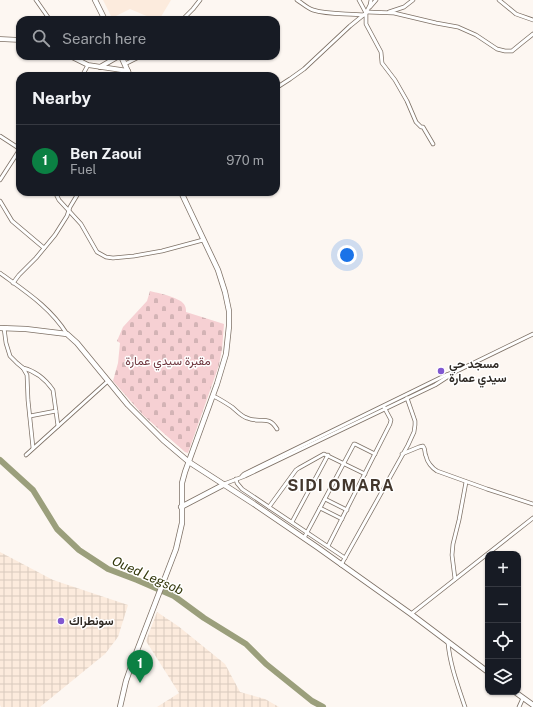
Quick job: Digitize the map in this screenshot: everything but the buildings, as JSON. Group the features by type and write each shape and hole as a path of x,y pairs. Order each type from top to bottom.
{"main road":[{"path":"95,0 103,16"},
{"path":"122,60 128,72"},
{"path":"119,707 133,661 163,585 180,536 182,523 182,483 213,396 226,354 229,311 222,281 183,196"},
{"path":"2,328 68,334 128,405 163,440 189,462 304,538 411,614 485,670"},
{"path":"181,507 223,485"},
{"path":"519,695 533,705"}],"street":[{"path":"36,0 47,16"},
{"path":"186,16 194,9 200,0"},
{"path":"297,0 309,8 329,13 367,11 394,13 461,27 493,47 505,51 512,51 533,34"},
{"path":"359,0 367,11"},
{"path":"370,0 366,24 380,52 382,64 395,80 407,101 416,122 423,128 434,144"},
{"path":"280,86 304,69 367,11 376,0"},
{"path":"386,13 404,7 413,0"},
{"path":"499,0 516,14 533,20"},
{"path":"0,39 16,40"},
{"path":"78,60 88,65 121,72"},
{"path":"100,67 113,60"},
{"path":"125,64 133,60"},
{"path":"84,72 88,65"},
{"path":"0,136 16,146"},
{"path":"0,180 16,155"},
{"path":"57,196 81,224 97,252 106,257 113,258 134,256 162,251 203,240"},
{"path":"13,283 55,235 67,216 76,196"},
{"path":"0,202 12,221 44,248"},
{"path":"0,273 46,308 68,334"},
{"path":"2,328 10,356 23,368 27,375 34,448"},
{"path":"384,407 435,385 455,372 533,334"},
{"path":"23,368 29,369 50,385 53,390 58,426"},
{"path":"223,485 384,407 446,375 455,372"},
{"path":"26,455 108,381"},
{"path":"213,396 225,402 247,418 252,420 269,421 274,423 277,429"},
{"path":"341,565 414,432 415,422 407,398"},
{"path":"328,546 391,422 384,407"},
{"path":"30,416 56,411"},
{"path":"304,538 354,443 375,454"},
{"path":"402,454 423,446 425,448 426,457 432,468 437,471 533,504"},
{"path":"269,507 299,468 324,454 365,474"},
{"path":"292,522 328,455"},
{"path":"236,479 237,483 242,489 345,558"},
{"path":"455,579 452,555 453,544 466,482"},
{"path":"237,493 242,489"},
{"path":"254,504 257,499"},
{"path":"325,499 347,510"},
{"path":"320,508 342,519"},
{"path":"411,614 533,518"},
{"path":"448,643 449,656 465,707"},
{"path":"520,707 523,698"}],"shaded area":[{"path":"103,0 171,0 161,16 147,16 130,9 116,16 111,16"},
{"name":"سونطراك","path":"0,552 53,580 128,605 118,637 105,654 40,707 1,707 0,705"},
{"path":"157,612 178,626 225,664 240,692 265,699 279,707 157,707 179,693 146,641"}],"green space":[{"name":"مقبرة سيدي عمارة","path":"150,291 170,296 180,301 185,306 186,312 224,324 219,365 188,453 143,415 113,381 118,363 120,343 117,341 123,327 147,301"}],"waterway":[{"name":"Oued Legsob","path":"0,460 33,490 57,529 79,550 108,569 174,596 204,618 246,644 266,664 312,701 323,707"}],"place":[{"name":"مسجد حي سيدي عمارة","path":"441,371"},
{"name":"سونطراك","path":"61,621"},
{"name":"Ben Zaoui","path":"140,683"}],"district":[{"name":"SIDI OMARA","path":"341,485"}]}
